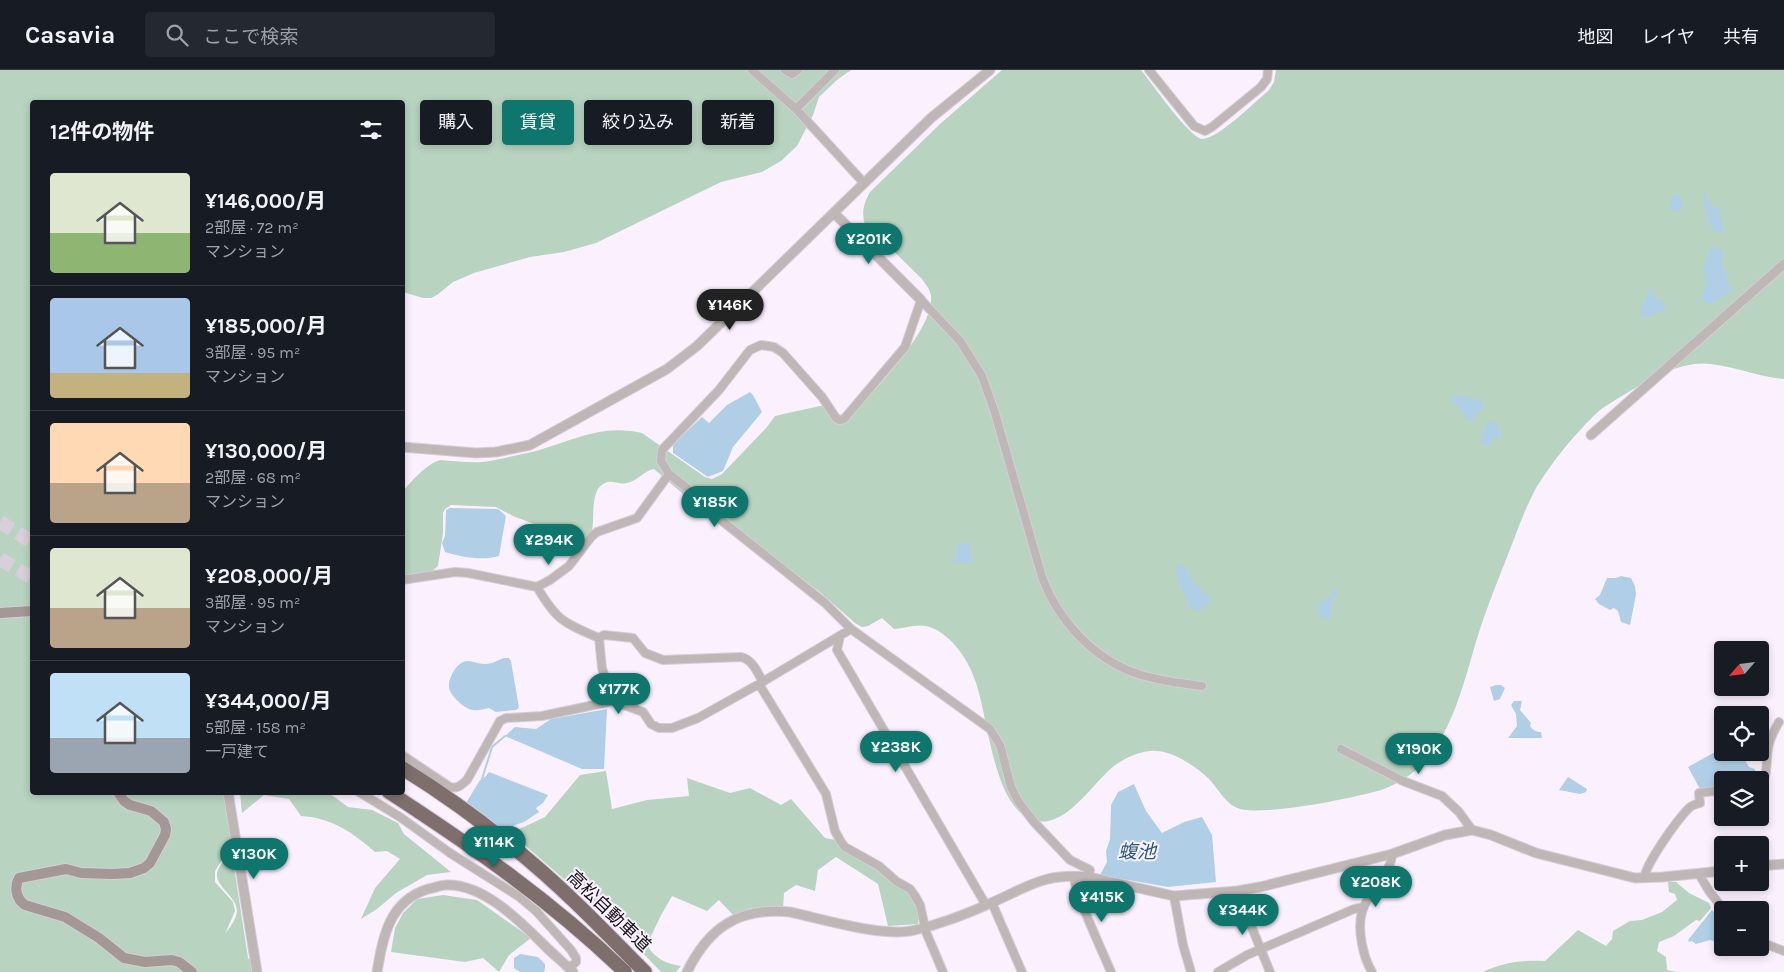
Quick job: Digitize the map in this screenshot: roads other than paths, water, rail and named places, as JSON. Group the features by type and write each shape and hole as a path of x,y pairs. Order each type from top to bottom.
{"highway":[{"name":"高松自動車道","path":"405,770 440,793 510,846 573,901 645,972"},
{"name":"高松自動車道","path":"394,795 484,855 539,896 592,940 624,972"}],"main road":[{"path":"0,613 30,612"},
{"path":"120,795 130,805 151,811 164,822 165,836 150,863 144,868 130,873 81,873 66,869 19,878 16,890 19,901 25,905 65,918 99,938 124,958 145,962 172,960 179,962 192,972"}],"street":[{"path":"752,70 796,109 864,183"},
{"path":"785,70 792,74 798,70"},
{"path":"796,109 835,70"},
{"path":"405,447 476,453 496,452 530,445 667,369 697,346 931,118 990,70"},
{"path":"1149,70 1194,126 1206,130 1261,87 1267,79 1268,70"},
{"path":"834,213 922,300 960,341 982,376 995,413 1042,576 1052,600 1066,622 1093,649 1125,669 1150,678 1202,686"},
{"path":"1591,435 1784,264"},
{"path":"922,300 905,347 846,418 842,420 836,418 822,397 783,353 768,345 760,345 750,350 719,390 662,450 661,460 669,474 688,489 706,508 825,603 851,629 990,729 1000,745 1011,787 1018,801 1034,822 1070,860 1090,870 1088,877"},
{"path":"405,580 455,572 537,587 569,566 597,532 637,518 669,474"},
{"path":"537,587 558,617 568,625 599,638"},
{"path":"405,757 450,788 455,788 467,780 500,721 506,718 542,716 612,701 643,712 651,724 659,728 672,728 698,718 851,629"},
{"path":"599,638 604,635 633,638 645,653 663,660 747,658 755,667 761,683 826,794 835,831 841,842 845,847 879,866 896,881 910,889 920,905 925,927 943,972"},
{"path":"840,636 837,650 989,904 1022,972"},
{"path":"599,638 602,668 612,701"},
{"path":"1766,771 1769,742 1779,722"},
{"path":"1341,749 1403,781 1442,796 1459,812 1472,830"},
{"path":"1644,878 1645,871 1664,840 1690,807 1700,803 1699,793 1714,791"},
{"path":"228,795 257,972"},
{"path":"364,795 400,817 450,854 518,896 536,911 576,958 576,962 571,970 514,915 478,892 458,886 446,885 414,895 394,914 385,932 377,972"},
{"path":"687,972 699,949 716,931 733,920 756,912 790,912 884,931 908,931 925,927 989,904 1040,880 1074,876 1088,877 1174,896 1237,891 1392,854 1445,835 1472,830 1491,835 1536,853 1619,875 1644,878 1714,872"},
{"path":"1372,972 1366,962 1361,937 1362,912 1392,862 1392,854"},
{"path":"1769,865 1784,864"},
{"path":"1699,874 1717,901"},
{"path":"1074,876 1073,880 1078,893 1111,972"},
{"path":"1237,891 1270,972"},
{"path":"1174,896 1183,945 1191,972"},
{"path":"1218,972 1261,949 1354,909 1364,908"},
{"path":"1769,945 1784,951"}],"water":[{"path":"1704,193 1707,194 1707,200 1715,208 1723,210 1719,213 1719,216 1722,218 1723,226 1727,230 1712,230 1712,226 1707,223 1705,212 1707,208 1703,206 1704,199 1702,195"},
{"path":"1675,194 1681,196 1680,200 1684,204 1679,210 1674,211 1669,209 1671,197"},
{"path":"1715,246 1724,253 1724,258 1721,262 1733,290 1709,305 1705,301 1700,300 1704,294 1702,292 1707,287 1703,267 1709,250"},
{"path":"1655,289 1652,295 1653,298 1658,298 1664,303 1662,305 1664,307 1667,306 1669,308 1643,318 1641,307 1649,291"},
{"path":"750,392 762,412 733,447 723,471 708,477 673,453 673,444 702,417 709,423 727,405"},
{"path":"1452,394 1457,397 1465,395 1471,400 1475,397 1477,400 1480,399 1481,403 1486,404 1479,413 1475,414 1475,421 1467,419 1463,411 1451,401"},
{"path":"1494,420 1502,436 1489,442 1490,446 1482,445 1485,427"},
{"path":"450,508 498,509 506,516 499,556 472,558 445,552 442,543 445,536 446,510"},
{"path":"966,542 972,547 969,551 973,554 973,559 970,563 953,562 957,546 961,543 963,545"},
{"path":"1183,564 1195,584 1202,589 1204,594 1206,593 1210,597 1210,602 1197,613 1187,606 1189,602 1177,579 1175,568"},
{"path":"1621,576 1631,578 1635,586 1636,595 1630,625 1621,622 1618,611 1614,608 1610,610 1599,604 1595,599 1600,595 1607,578"},
{"path":"1337,588 1339,592 1333,598 1332,616 1330,618 1320,617 1317,608 1319,603 1327,599"},
{"path":"509,658 511,661 519,708 496,712 489,708 473,710 462,705 455,698 450,690 449,681 460,664 470,661 488,664"},
{"path":"1501,685 1505,688 1500,699 1494,701 1490,687"},
{"path":"1514,701 1522,701 1520,710 1531,723 1532,729 1541,732 1542,738 1508,738 1517,726 1516,714 1511,705"},
{"path":"607,709 604,769 582,769 505,736 515,727 536,729 551,719"},
{"path":"1714,752 1714,761 1746,761 1749,767 1755,769 1755,771 1714,771 1714,788 1700,789 1688,767"},
{"path":"489,772 548,795 543,803 536,808 539,812 524,822 501,830 466,803 480,780"},
{"path":"1568,777 1587,789 1586,792 1580,794 1559,790"},
{"name":"蝮池","path":"1134,784 1146,811 1162,833 1184,822 1202,817 1212,835 1216,882 1168,887 1100,875 1107,862 1106,851 1110,839 1111,805 1118,792"},
{"path":"1712,910 1714,912 1714,941 1710,940 1696,944 1688,940"},
{"path":"520,954 538,957 545,964 544,972 520,972 514,968 514,958"}],"waterway":[{"path":"482,779 492,747 505,736"}],"tunnel":[{"path":"0,522 30,541"},
{"path":"0,559 30,577"}]}
